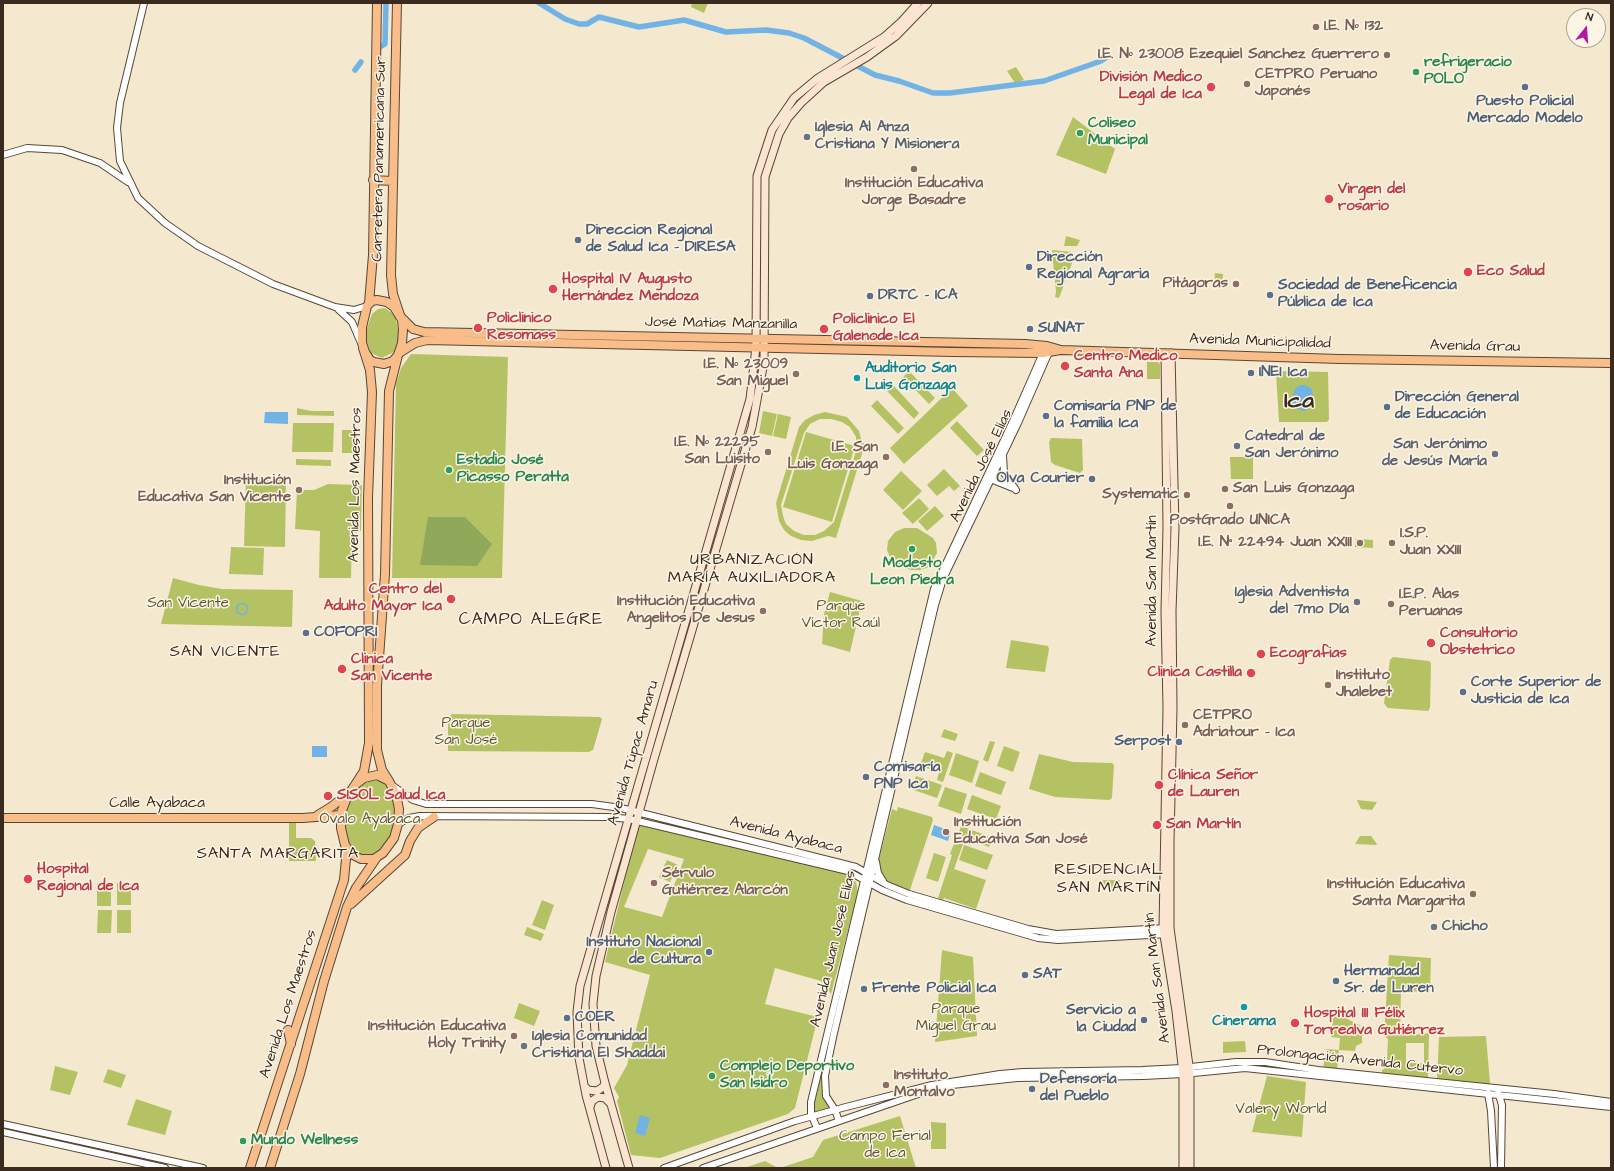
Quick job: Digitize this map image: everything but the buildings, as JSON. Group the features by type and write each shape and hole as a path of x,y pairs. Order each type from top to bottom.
{"main road":[{"name":"Carretera Panamericana Sur","path":"368,305 373,255 377,3"},
{"name":"Carretera Panamericana Sur","path":"397,3 391,286 400,315"},
{"path":"760,343 757,176 772,130 787,106 804,88 884,37 902,21 918,3"},
{"path":"760,343 764,183 779,134 788,118 807,96 824,82 888,43 903,30 928,3"},
{"path":"373,180 393,181"},
{"path":"378,300 387,302 394,307 400,315 403,337 399,354 390,363 379,364 370,360 362,347 362,327 368,305 378,300"},
{"name":"José Matías Manzanilla","path":"400,315 413,329 424,332 760,343 1046,350"},
{"name":"José Matías Manzanilla","path":"399,354 415,343 427,340 760,343"},
{"name":"Avenida Túpac Amaru","path":"606,1168 585,1087 578,1047 578,998 584,970 603,910 748,405 760,343"},
{"name":"Avenida Túpac Amaru","path":"629,1168 610,1103 594,1031 593,1004 596,976 611,912 752,427 763,371 760,343"},
{"name":"Avenida Los Maestros","path":"352,789 364,771 369,743 368,505 372,392 370,370 362,347"},
{"name":"Avenida Municipalidad","path":"1046,350 1339,359"},
{"name":"Avenida San Martín","path":"1168,353 1175,528 1172,611 1173,708 1167,931 1186,1071 1190,1168"},
{"name":"Avenida Los Maestros","path":"391,783 382,770 377,750 377,686 385,574 389,391 399,354"},
{"name":"Avenida Grau","path":"1339,359 1611,363"},
{"path":"369,776 380,776 391,783 398,801 398,824 392,842 377,857 361,859 352,854 347,848 341,828 341,815 352,789 360,781 369,776"},
{"name":"Calle Ayabaca","path":"311,817 325,812 352,789"},
{"name":"Calle Ayabaca","path":"3,818 311,817 341,815"},
{"path":"344,915 354,901 405,855 410,841 418,828 434,817"},
{"name":"Avenida Los Maestros","path":"250,1168 291,1044 332,908 344,880 347,848"},
{"name":"Avenida Los Maestros","path":"270,1168 300,1074 323,986 344,915 353,894 377,857"},
{"path":"603,910 611,912"},
{"path":"288,1030 291,1044"},
{"name":"Avenida San Martín","path":"1183,1168 1186,1071"},
{"path":"585,1087 588,1090 596,1091 603,1087 605,1083"},
{"path":"590,1107 592,1100 598,1097 605,1098 610,1103"}],"street":[{"path":"144,3 117,122 120,161 138,198 165,223 198,246 273,284 335,307 354,310 368,305"},
{"path":"3,155 27,148 62,150 100,163 131,184"},
{"path":"335,307 352,322 362,347"},
{"name":"Avenida José Elías","path":"988,478 1004,451 1046,350"},
{"name":"Avenida José Elías","path":"936,590 1046,350"},
{"path":"988,478 1016,490 1004,473 1004,451"},
{"name":"Avenida Juan José Elías","path":"839,1121 835,1110 826,1096 825,1076 866,900 868,874 936,590"},
{"name":"Avenida Ayabaca","path":"391,783 408,797 426,804 608,805 630,815 848,871 882,890 907,900 1038,938 1058,940 1167,931"},
{"name":"Avenida Ayabaca","path":"398,824 409,818 434,817 630,815"},
{"name":"Avenida Ayabaca","path":"638,817 856,867 887,885 909,894 1014,925 1056,934 1167,931"},
{"path":"856,867 866,863 873,857 878,873 887,885"},
{"path":"848,871 858,880 861,894"},
{"name":"Avenida Juan José Elías","path":"817,1128 812,1116 811,1102 861,894 867,882"},
{"path":"866,900 874,892 882,890"},
{"name":"Prolongación Avenida Cutervo","path":"664,1168 795,1120 932,1085 1000,1074 1186,1071 1236,1062 1265,1062 1318,1070 1498,1091 1611,1102"},
{"name":"Prolongación Avenida Cutervo","path":"703,1168 924,1092 952,1085 1017,1078 1246,1068 1488,1093 1498,1091 1514,1096 1611,1107"},
{"path":"1498,1091 1502,1105 1501,1168"},
{"path":"1488,1093 1491,1112 1494,1168"},
{"path":"1502,1105 1508,1098 1514,1096"},
{"path":"3,1124 203,1168"},
{"path":"3,1132 165,1168"},
{"path":"732,1144 736,1157"}],"green space":[{"path":"692,3 708,3 704,13 691,7"},
{"path":"1016,67 1024,80 1015,83 1007,71"},
{"name":"Coliseo Municipal","path":"1073,117 1115,149 1106,174 1056,155"},
{"path":"1066,236 1080,240 1077,246 1064,246"},
{"path":"1052,250 1072,252 1075,255 1059,298 1055,297 1056,292"},
{"path":"1215,273 1223,274 1222,287 1214,287"},
{"path":"385,308 395,315 398,330 398,341 394,352 382,358 371,353 367,343 366,331 372,314 378,309"},
{"name":"Estadio José Picasso Peratta","path":"411,354 508,357 502,578 392,578 396,384 401,368"},
{"path":"1147,362 1158,362 1160,364 1160,379 1147,379"},
{"path":"909,371 935,398 929,404 903,377"},
{"path":"1279,371 1328,372 1329,419 1327,422 1279,422 1276,373"},
{"path":"893,385 919,413 914,419 887,391"},
{"path":"952,388 968,406 904,464 890,448"},
{"path":"877,400 904,428 898,434 871,406"},
{"path":"297,408 311,411 334,411 334,416 297,415"},
{"path":"763,411 777,414 772,436 759,433"},
{"path":"825,412 847,417 859,431 862,442 865,444 836,538 828,536 812,541 801,540 791,536 784,530 779,521 776,503 799,427 805,420 814,415","holes":["820,419 831,419 842,422 850,427 856,437 857,448 834,522 824,531 815,535 804,535 794,531 786,524 781,505 804,433 810,424"]},
{"path":"778,414 791,417 786,439 773,436"},
{"path":"957,421 984,450 977,456 950,428"},
{"path":"293,423 334,423 333,452 292,452"},
{"path":"342,430 354,430 353,453 342,453"},
{"path":"806,432 855,446 832,522 783,507"},
{"path":"1051,438 1082,439 1083,470 1080,473 1055,465 1051,462 1049,442"},
{"path":"1230,457 1253,457 1253,479 1231,479"},
{"path":"296,459 331,460 331,466 296,465"},
{"path":"944,469 960,486 954,491 949,486 937,496 927,485"},
{"path":"901,471 922,491 903,510 883,490"},
{"path":"246,479 286,480 285,547 244,546"},
{"path":"328,484 362,485 361,531 352,534 351,578 319,578 320,531 295,529 297,490 314,490"},
{"path":"919,498 929,509 913,524 902,513"},
{"path":"935,506 944,516 927,531 918,521"},
{"path":"428,517 465,517 492,544 477,566 420,565"},
{"name":"Modesto Leon Piedra","path":"904,528 917,528 933,538 936,543 937,553 929,567 920,570 911,570 898,566 891,559 887,550 888,541 895,532"},
{"path":"1356,539 1373,540 1373,548 1355,547"},
{"path":"231,547 264,548 263,575 229,574"},
{"name":"San Vicente","path":"173,578 222,589 293,590 292,627 161,624"},
{"name":"Parque Víctor Raúl","path":"830,592 862,601 850,652 822,644 824,614"},
{"path":"1011,640 1048,646 1049,649 1045,672 1006,668"},
{"path":"1393,657 1429,661 1431,663 1430,708 1428,711 1388,708 1384,703 1390,660"},
{"name":"Parque San José","path":"452,714 600,717 602,719 593,750 589,752 448,751 448,718"},
{"path":"944,729 958,734 955,741 941,737"},
{"path":"990,741 995,742 988,762 983,760"},
{"path":"1004,746 1020,752 1013,772 997,766"},
{"path":"947,751 953,753 943,782 937,780 939,772 920,766 925,752 944,758"},
{"path":"956,753 979,761 972,783 949,775"},
{"path":"1039,754 1073,762 1112,763 1114,765 1112,798 1109,800 1055,797 1029,789"},
{"path":"980,772 1006,782 1001,795 975,786"},
{"path":"916,776 942,785 937,798 911,789"},
{"name":"Óvalo Ayabaca","path":"373,780 382,781 389,786 396,807 393,834 375,858 359,858 352,852 344,831 344,819 350,798 363,784"},
{"path":"945,787 967,794 961,814 938,806"},
{"path":"972,795 1001,806 996,819 967,809"},
{"path":"1357,800 1377,802 1372,810 1361,809"},
{"path":"898,807 932,817 933,820 910,890 887,881 881,873 879,867 879,859 892,809 897,811"},
{"name":"SANTA MARGARITA","path":"289,822 296,822 296,838 311,838 315,841 316,861 289,861"},
{"path":"643,823 848,873 856,882 858,892 831,994 821,981 775,968 765,1004 818,1017 795,1108 788,1114 660,1158 631,1155 617,1101 619,1097 614,1088 627,1065 650,975 605,962 637,828","holes":["648,849 684,859 662,917 624,907"]},
{"path":"961,826 993,838 989,847 958,835"},
{"path":"1360,836 1371,836 1377,844 1355,844"},
{"path":"955,841 963,844 954,869 986,880 976,909 944,898 943,900 938,898"},
{"path":"964,845 993,855 987,870 959,860"},
{"path":"934,853 946,857 938,882 926,878"},
{"path":"667,860 678,865 670,882 659,877"},
{"path":"1103,880 1120,880 1118,889 1104,888"},
{"path":"97,883 111,883 111,906 97,906"},
{"path":"117,883 131,883 131,905 117,905"},
{"path":"542,900 554,905 545,930 532,925"},
{"path":"98,910 112,910 111,933 97,933"},
{"path":"117,910 131,910 131,933 117,933"},
{"path":"527,927 544,934 541,941 524,935"},
{"name":"Parque Miguel Grau","path":"942,950 973,957 977,1036 935,1042"},
{"path":"1389,955 1431,958 1430,992 1401,991 1400,1033 1411,1033 1414,1035 1429,1033 1428,1079 1382,1073 1382,1070 1389,1066 1389,1062 1387,1060 1388,1039 1384,1036","holes":["1406,1043 1424,1043 1424,1063 1406,1063"]},
{"path":"519,1003 540,1011 534,1026 514,1018"},
{"path":"1334,1012 1361,1026 1356,1029 1359,1034 1368,1028 1367,1032 1362,1036 1362,1043 1356,1046 1355,1051 1339,1050 1340,1038 1331,1037"},
{"path":"1486,1036 1490,1083 1486,1087 1437,1080 1439,1037"},
{"path":"1245,1041 1246,1052 1223,1053 1223,1042"},
{"path":"1326,1049 1339,1050 1337,1070 1323,1069"},
{"path":"823,1062 822,1089 829,1108 813,1113 813,1103"},
{"path":"55,1066 78,1072 70,1095 50,1090"},
{"path":"108,1069 126,1075 121,1088 103,1082"},
{"name":"Valery World","path":"1267,1076 1306,1082 1302,1137 1252,1132"},
{"path":"136,1099 172,1111 165,1135 127,1125"},
{"name":"Campo Ferial de Ica","path":"900,1116 916,1168 780,1168 813,1157 823,1140"},
{"path":"931,1122 946,1123 946,1149 931,1149"},
{"path":"765,1161 778,1168 744,1168"}],"water":[{"path":"1300,385 1305,385 1311,388 1314,399 1311,407 1304,411 1294,408 1291,401 1295,389"},
{"path":"265,412 288,412 288,424 264,423"},
{"path":"312,746 327,746 327,757 312,757"},
{"path":"934,825 951,831 948,841 931,835"},
{"path":"640,1115 650,1118 645,1136 635,1133"}],"waterway":[{"path":"380,47 385,44 386,3"},
{"path":"539,3 565,19 579,24 587,24 599,17 639,27 684,20 726,32 766,30 789,33 804,38 875,75 899,81 933,93 950,93 1044,81 1101,61 1107,57"},
{"path":"355,70 361,62"},
{"path":"786,116 817,84"},
{"path":"242,603 246,605 248,609 246,613 242,615 238,613 236,609 238,605 242,603"}],"place":[{"name":"I.E. Nº 132","path":"1316,27"},
{"name":"I.E. Nº 23008 Ezequiel Sanchez Guerrero","path":"1387,55"},
{"name":"refrigeracio POLO","path":"1416,72"},
{"name":"CETPRO Peruano Japonés","path":"1247,84"},
{"name":"División Medico Legal de Ica","path":"1211,87"},
{"name":"Puesto Policial Mercado Modelo","path":"1525,87"},
{"name":"Coliseo Municipal","path":"1080,133"},
{"name":"Iglesia Al Anza Cristiana Y Misionera","path":"807,137"},
{"name":"Institución Educativa Jorge Basadre","path":"914,169"},
{"name":"Virgen del rosario","path":"1329,199"},
{"name":"Direccion Regional de Salud Ica - DIRESA","path":"578,240"},
{"name":"Dirección Regional Agraria","path":"1029,267"},
{"name":"Eco Salud","path":"1468,272"},
{"name":"Pitágoras","path":"1236,284"},
{"name":"Hospital IV Augusto Hernández Mendoza","path":"553,289"},
{"name":"Sociedad de Beneficencia Pública de Ica","path":"1270,295"},
{"name":"DRTC - ICA","path":"870,296"},
{"name":"Policlinico Resomass","path":"478,328"},
{"name":"Policlinico El Galenode Ica","path":"824,329"},
{"name":"SUNAT","path":"1030,329"},
{"name":"Centro Medico Santa Ana","path":"1065,366"},
{"name":"INEI Ica","path":"1251,373"},
{"name":"I.E. Nº 23009 San Miguel","path":"796,374"},
{"name":"Auditorio San Luis Gonzaga","path":"857,378"},
{"name":"Dirección General de Educación","path":"1387,407"},
{"name":"Comisaría PNP de la familia Ica","path":"1046,416"},
{"name":"Catedral de San Jerónimo","path":"1237,446"},
{"name":"I.E. Nº 22295 San Luisito","path":"768,452"},
{"name":"San Jerónimo de Jesús María","path":"1495,454"},
{"name":"I.E. San Luis Gonzaga","path":"886,457"},
{"name":"Estadio José Picasso Peratta","path":"449,470"},
{"name":"Olva Courier","path":"1092,479"},
{"name":"San Luis Gonzaga","path":"1225,489"},
{"name":"Institución Educativa San Vicente","path":"299,490"},
{"name":"Systematic","path":"1187,495"},
{"name":"PostGrado UNICA","path":"1230,506"},
{"name":"I.E. N° 22494 Juan XXIII","path":"1360,543"},
{"name":"I.S.P. Juan XXIII","path":"1392,543"},
{"name":"Modesto Leon Piedra","path":"912,549"},
{"name":"Centro del Adulto Mayor Ica","path":"451,599"},
{"name":"Iglesia Adventista del 7mo Día","path":"1357,602"},
{"name":"I.E.P. Alas Peruanas","path":"1391,604"},
{"name":"Institución Educativa Angelitos De Jesus","path":"763,611"},
{"name":"COFOPRI","path":"306,633"},
{"name":"Consultorio Obstetrico","path":"1431,643"},
{"name":"Ecografias","path":"1261,654"},
{"name":"Clinica San Vicente","path":"342,669"},
{"name":"Clinica Castilla","path":"1251,673"},
{"name":"Instituto Jhalebet","path":"1328,685"},
{"name":"Corte Superior de Justicia de Ica","path":"1463,692"},
{"name":"CETPRO Adriatour - Ica","path":"1185,725"},
{"name":"Serpost","path":"1179,742"},
{"name":"Comisaría PNP Ica","path":"866,777"},
{"name":"Clínica Señor de Lauren","path":"1159,785"},
{"name":"SISOL Salud Ica","path":"328,796"},
{"name":"San Martín","path":"1157,825"},
{"name":"Institución Educativa San José","path":"946,832"},
{"name":"Hospital Regional de Ica","path":"28,879"},
{"name":"Sérvulo Gutiérrez Alarcón","path":"654,883"},
{"name":"Institución Educativa Santa Margarita","path":"1473,894"},
{"name":"Chicho","path":"1434,927"},
{"name":"Instituto Nacional de Cultura","path":"709,952"},
{"name":"SAT","path":"1025,975"},
{"name":"Hermandad Sr. de Luren","path":"1336,981"},
{"name":"Frente Policial Ica","path":"864,989"},
{"name":"Cinerama","path":"1244,1007"},
{"name":"COER","path":"567,1018"},
{"name":"Servicio a la Ciudad","path":"1144,1020"},
{"name":"Hospital III Félix Torrealva Gutiérrez","path":"1295,1023"},
{"name":"Institución Educativa Holy Trinity","path":"514,1036"},
{"name":"Iglesia Comunidad Cristiana El Shaddai","path":"524,1046"},
{"name":"Complejo Deportivo San Isidro","path":"712,1076"},
{"name":"Instituto Montalvo","path":"886,1085"},
{"name":"Defensoría del Pueblo","path":"1032,1089"},
{"name":"Mundo Wellness","path":"243,1141"}],"district":[{"name":"Ica","path":"1299,402"},
{"name":"URBANIZACIÓN MARÍA AUXILIADORA","path":"752,570"},
{"name":"CAMPO ALEGRE","path":"531,620"},
{"name":"SAN VICENTE","path":"225,653"},
{"name":"SANTA MARGARITA","path":"278,855"},
{"name":"RESIDENCIAL SAN MARTÍN","path":"1109,880"}]}
